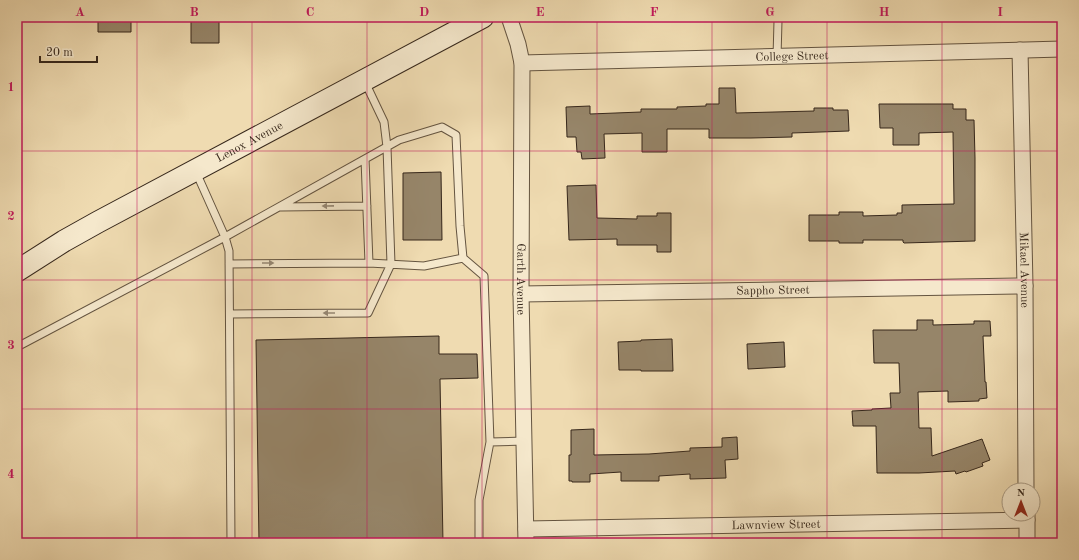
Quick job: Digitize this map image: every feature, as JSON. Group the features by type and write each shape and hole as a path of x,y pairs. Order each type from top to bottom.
{"main road":[{"name":"Lenox Avenue","path":"17,271 64,241 98,222 483,17"}],"street":[{"name":"Garth Avenue","path":"509,17 518,44 522,63 521,294 526,536"},
{"name":"College Street","path":"522,63 1062,49"},
{"name":"Mikael Avenue","path":"1020,50 1025,286 1026,482"},
{"name":"Sappho Street","path":"521,294 1025,286"},
{"name":"Lawnview Street","path":"526,536 1001,518"},
{"path":"1027,522 1027,543"}],"lane":[{"path":"777,17 777,57"},
{"path":"230,314 368,313 391,264 387,147 384,122 364,80"},
{"path":"17,348 365,160 399,140 442,127 456,135 463,258 484,276 490,442 479,500 479,543"},
{"path":"365,160 369,263"},
{"path":"195,170 225,236 229,251 231,543"},
{"path":"278,207 367,206"},
{"path":"229,264 369,263 424,266 463,258"},
{"path":"490,442 524,441"}],"building":[{"path":"98,17 131,17 131,32 98,32"},
{"path":"191,17 219,17 219,43 191,43"},
{"path":"719,88 735,88 736,113 814,111 814,108 848,110 849,131 792,133 792,137 709,138 709,129 667,129 667,152 642,152 642,133 604,134 605,158 582,159 581,152 577,152 576,137 567,137 566,107 590,106 590,114 641,112 641,109 677,109 677,107 706,106 706,104 719,104"},
{"path":"879,104 953,104 953,109 966,109 966,120 974,120 975,241 904,243 903,240 863,240 863,243 839,243 839,241 809,241 809,215 839,215 839,212 863,212 863,216 897,215 897,213 902,213 902,205 954,204 953,132 919,133 919,145 893,145 893,128 880,128"},
{"path":"441,172 442,240 403,240 403,173"},
{"path":"596,185 597,218 637,219 637,216 657,216 657,213 671,213 671,252 657,252 657,245 617,245 617,239 569,240 567,186"},
{"path":"917,320 933,320 933,325 974,324 974,321 990,321 991,336 983,336 987,398 979,399 979,401 948,402 948,391 918,392 919,428 931,428 932,456 982,439 990,460 982,463 983,466 956,474 955,471 877,473 876,426 853,426 852,411 891,408 890,393 900,393 899,363 874,363 873,330 917,330"},
{"path":"439,336 439,354 477,354 478,378 440,379 443,543 259,543 256,340"},
{"path":"672,339 673,371 619,370 618,342"},
{"path":"784,342 785,367 748,369 747,344"},
{"path":"594,429 594,455 649,454 690,451 690,448 722,447 722,438 737,437 738,459 725,460 726,478 690,479 690,474 659,476 659,481 621,481 621,472 590,474 590,482 569,481 571,430"}]}
